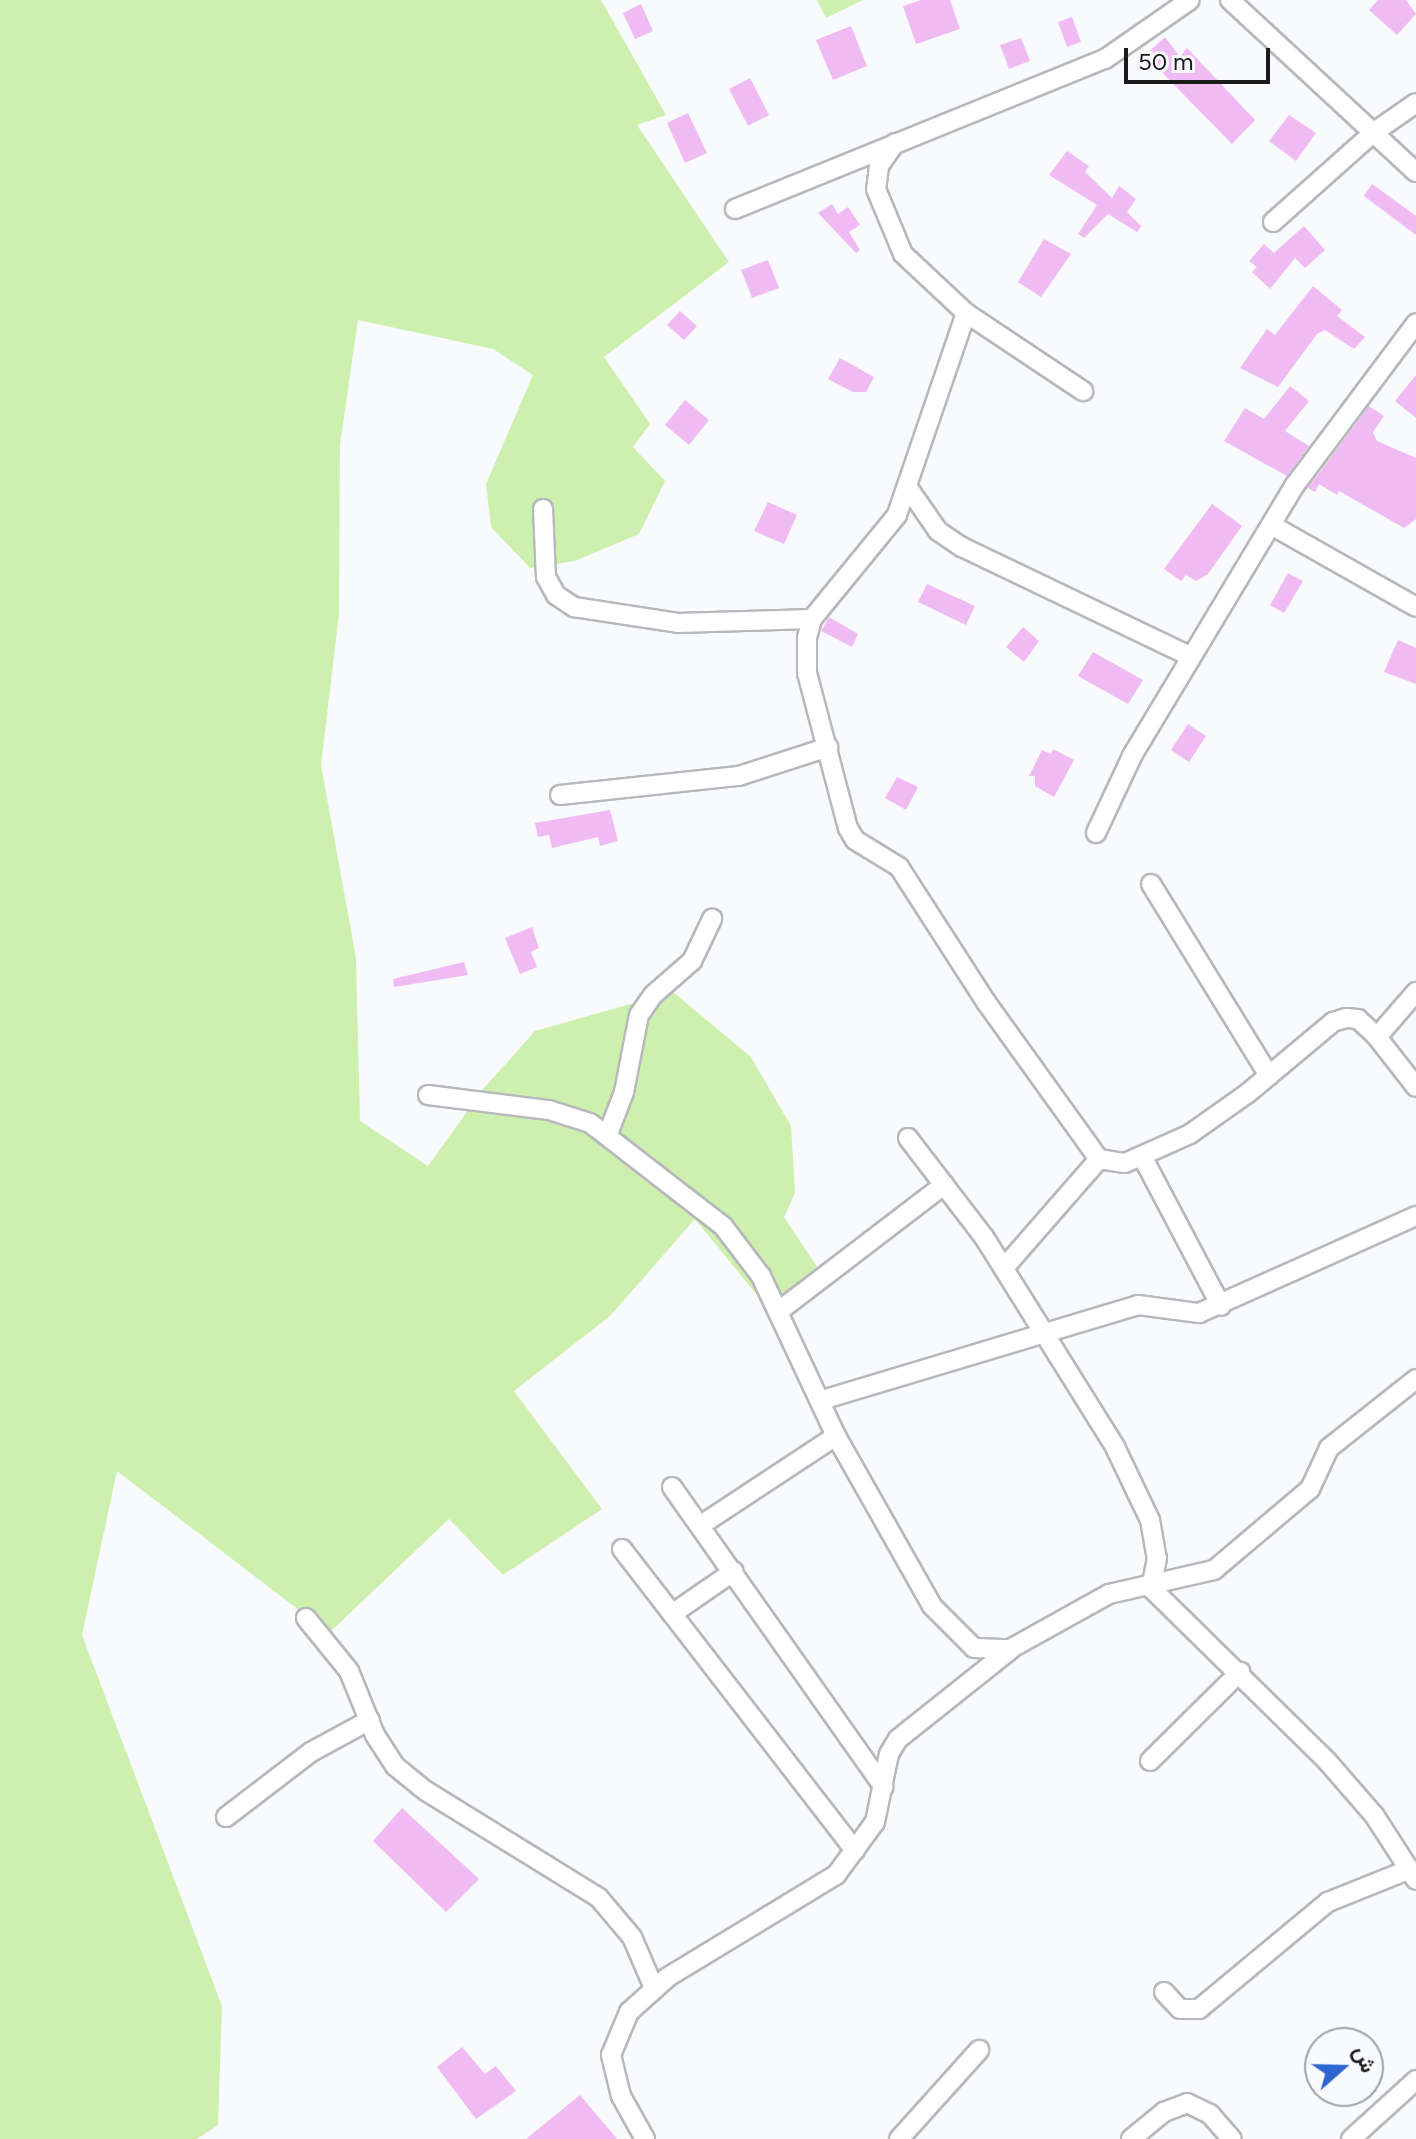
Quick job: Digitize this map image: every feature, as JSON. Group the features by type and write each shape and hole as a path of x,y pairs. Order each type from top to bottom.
{"street":[{"path":"735,209 1105,59 1190,0"},
{"path":"1230,0 1416,172"},
{"path":"1273,222 1373,133 1416,103"},
{"path":"897,141 883,157 876,177 883,215 912,265 966,313 1083,391"},
{"path":"966,313 909,489 882,540 812,619 807,673 855,840 899,867 986,1002 1099,1159 1125,1163 1143,1158 1190,1134 1269,1076 1333,1022 1358,1019 1377,1037 1416,1087"},
{"path":"1096,833 1132,756 1313,457 1416,323"},
{"path":"909,489 938,531 962,547 1190,656"},
{"path":"543,509 546,577 556,595 574,607 678,623 812,619"},
{"path":"1273,526 1416,607"},
{"path":"560,795 739,776 828,747"},
{"path":"1151,884 1269,1076"},
{"path":"608,1134 624,1092 639,1015 653,995 692,961 712,919"},
{"path":"1377,1037 1416,992"},
{"path":"428,1095 549,1110 608,1134 723,1226 750,1258 779,1311 836,1436 944,1624 974,1648 1010,1649"},
{"path":"908,1138 1047,1332 1115,1447 1150,1520 1157,1558 1151,1588"},
{"path":"1143,1158 1221,1306"},
{"path":"1004,1268 1099,1159"},
{"path":"779,1311 944,1185"},
{"path":"822,1400 1138,1305 1187,1314 1221,1306 1416,1216"},
{"path":"645,2139 621,2096 611,2055 629,2012 654,1988 824,1886 855,1851 875,1822 887,1762 898,1739 1010,1649 1089,1602 1214,1570 1241,1552 1310,1489 1329,1448 1416,1379"},
{"path":"701,1525 836,1436"},
{"path":"672,1487 884,1787"},
{"path":"622,1549 855,1851"},
{"path":"672,1614 734,1571"},
{"path":"1151,1588 1240,1672 1374,1815 1413,1875 1328,1902 1199,2009 1180,2009 1164,1992"},
{"path":"306,1618 338,1653 383,1751 410,1780 599,1898 632,1937 654,1988"},
{"path":"1150,1761 1240,1672"},
{"path":"226,1817 311,1752 370,1720"},
{"path":"899,2139 979,2050"},
{"path":"1351,2139 1416,2080"},
{"path":"1131,2139 1164,2112 1187,2103 1210,2114 1232,2139"}],"green space":[{"path":"0,0 601,0 666,115 637,125 729,262 604,357 650,424 633,447 665,481 639,534 575,561 530,568 491,527 486,484 533,375 493,349 358,320 340,445 339,614 321,765 356,958 360,1121 428,1166 484,1088 535,1031 673,992 751,1057 791,1126 795,1193 784,1217 819,1270 765,1305 695,1219 610,1316 514,1391 602,1509 503,1575 449,1519 329,1633 117,1471 82,1635 222,2006 218,2125 197,2139 0,2139"},
{"path":"817,0 863,0 826,18"}],"building":[{"path":"921,0 950,0 960,29 916,44 903,6"},
{"path":"1378,0 1406,0 1416,14 1397,35 1369,10"},
{"path":"641,4 653,31 635,39 623,13"},
{"path":"1072,17 1081,42 1067,47 1058,22"},
{"path":"851,26 867,66 833,80 816,40"},
{"path":"1165,37 1180,57 1187,48 1255,120 1232,144 1145,55"},
{"path":"1021,38 1030,61 1009,69 1000,45"},
{"path":"750,78 769,115 748,126 729,89"},
{"path":"688,113 707,153 685,163 667,123"},
{"path":"1289,115 1316,133 1296,161 1269,141"},
{"path":"1067,151 1089,166 1085,172 1112,198 1119,186 1136,199 1127,212 1141,226 1137,232 1108,214 1084,238 1078,234 1097,205 1049,175"},
{"path":"1372,184 1416,216 1416,235 1364,196"},
{"path":"832,204 838,214 848,207 860,225 849,232 860,250 856,253 818,213"},
{"path":"1304,226 1325,250 1305,268 1295,258 1270,289 1252,272 1257,267 1249,261 1264,244 1274,253"},
{"path":"1044,239 1071,254 1041,297 1018,282"},
{"path":"768,260 779,288 752,298 741,270"},
{"path":"1313,286 1342,310 1337,316 1365,337 1354,349 1325,330 1317,334 1278,387 1240,368 1267,329 1275,335"},
{"path":"680,311 697,326 684,340 667,325"},
{"path":"840,358 874,377 866,392 853,392 828,379"},
{"path":"1416,375 1416,418 1395,401"},
{"path":"1290,386 1309,401 1285,431 1309,446 1287,476 1224,441 1245,408 1264,419"},
{"path":"685,400 709,420 689,445 665,425"},
{"path":"1369,406 1384,416 1373,432 1377,441 1416,458 1416,519 1404,528 1339,491 1337,495 1319,484 1315,492 1308,488"},
{"path":"768,502 797,515 784,544 754,531"},
{"path":"1212,504 1242,526 1208,574 1196,581 1186,575 1181,581 1164,569"},
{"path":"1288,573 1303,581 1284,613 1270,605"},
{"path":"927,584 975,606 966,625 918,602"},
{"path":"829,617 858,634 852,647 821,631"},
{"path":"1023,627 1039,641 1024,662 1006,647"},
{"path":"1398,640 1416,648 1416,684 1384,672"},
{"path":"1093,652 1143,680 1128,704 1078,676"},
{"path":"1188,724 1206,736 1189,762 1171,750"},
{"path":"1053,749 1074,760 1054,797 1035,786 1035,776 1029,776 1042,750 1051,754"},
{"path":"897,777 918,787 906,810 885,798"},
{"path":"610,810 618,841 600,846 598,837 552,848 549,835 538,837 535,823"},
{"path":"532,927 539,948 531,952 537,967 520,974 505,938"},
{"path":"464,962 468,975 394,987 393,979"},
{"path":"402,1808 479,1879 446,1912 373,1841"},
{"path":"462,2047 485,2074 496,2066 516,2091 476,2119 437,2067"},
{"path":"580,2095 617,2139 526,2139"}]}
